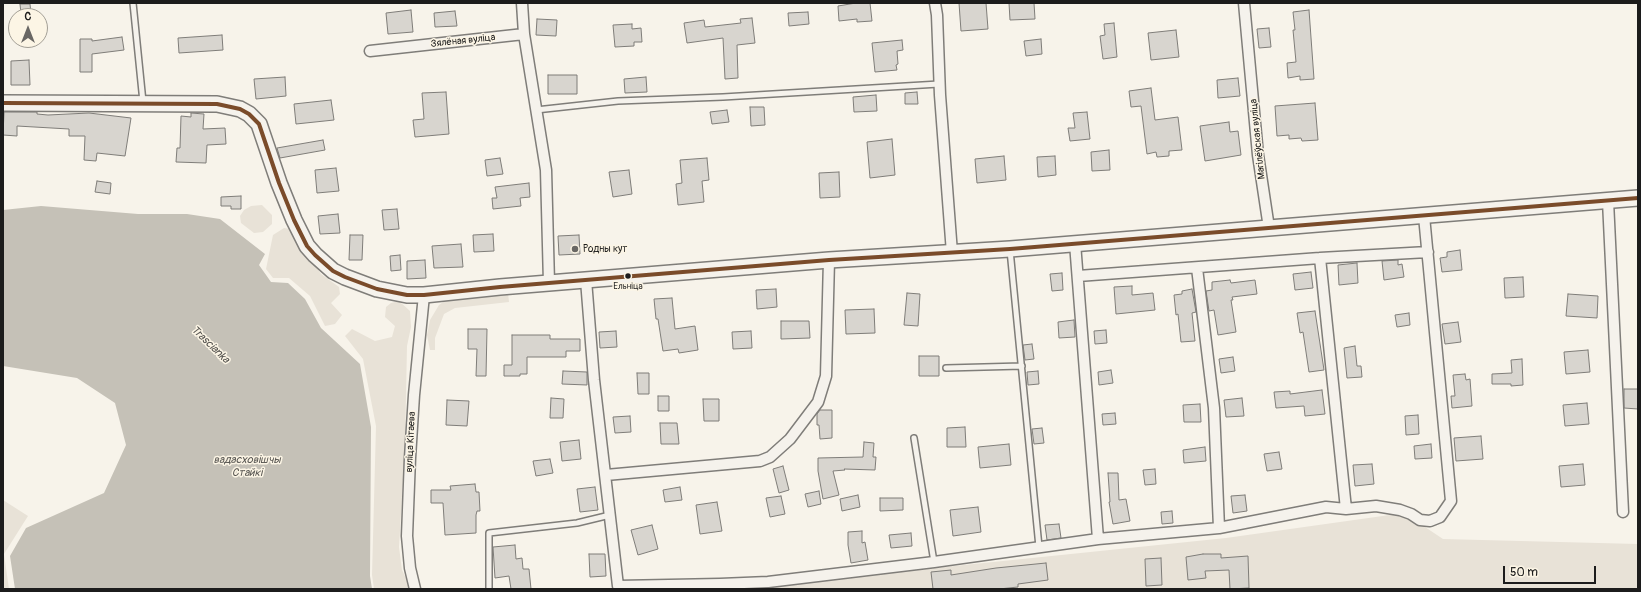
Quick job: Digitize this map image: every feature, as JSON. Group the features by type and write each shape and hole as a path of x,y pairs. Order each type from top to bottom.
{"main road":[{"path":"3,102 143,102 217,104 240,109 249,114 259,124 279,183 294,220 307,246 314,255 333,271 364,285 397,294 424,295 829,260 952,253 1638,198"}],"street":[{"path":"522,3 524,34 546,170 550,283"},
{"path":"935,3 938,15 939,84 952,253"},
{"name":"Магілёўская вуліца","path":"1244,3 1258,155 1269,228"},
{"name":"Зялёная вуліца","path":"370,51 524,34"},
{"path":"1608,201 1623,512"},
{"path":"586,280 594,380 618,586 768,582 934,562 1098,539 1219,528 1326,507 1346,509 1376,506 1400,510 1411,514 1420,520 1430,521 1440,517 1451,501 1424,216"},
{"path":"1075,243 1098,539"},
{"path":"1078,276 1320,258 1428,252"},
{"path":"1320,258 1346,509"},
{"path":"606,475 760,461 770,457 790,439 818,402 826,376 829,260"},
{"path":"1197,268 1214,408 1219,528"},
{"name":"вуліца Кітаева","path":"415,589 410,568 407,536 414,395 424,295"}],"lane":[{"path":"133,3 143,102"},
{"path":"536,110 618,101 939,84"},
{"path":"1010,248 1039,547"},
{"path":"946,368 1022,366"},
{"path":"914,438 934,562"},
{"path":"489,589 489,533 577,523 610,515"}],"shaded area":[{"path":"262,205 272,215 272,224 263,232 254,233 241,223 240,216 244,210 251,206"},
{"path":"284,228 291,229 321,274 339,287 340,294 331,303 342,315 335,324 325,326 310,296 289,278 273,278 266,269 273,235"},
{"path":"508,293 509,302 455,308 444,314 435,338 435,350 430,350 427,335 430,320 439,305 450,297"},
{"path":"399,301 410,311 411,327 407,346 405,446 399,547 402,570 411,589 374,589 372,575 376,426 363,359 345,336 352,329 375,341 392,337 395,326 385,317 386,307 391,303"},
{"path":"3,500 28,516 4,554 9,589 3,589"},
{"path":"1404,513 1443,539 1638,544 1638,589 730,589 767,588 935,568 1226,538"}],"water":[{"name":"вадасховішчы Стайкі","path":"41,206 138,214 187,214 220,219 265,254 259,265 271,282 288,283 305,299 321,328 360,364 371,427 370,576 372,589 15,589 10,556 26,528 104,493 126,445 115,403 77,378 3,366 3,210"}],"building":[{"path":"856,3 870,3 872,21 857,22 857,19 839,21 838,6"},
{"path":"959,3 986,3 988,29 961,31"},
{"path":"1009,3 1034,3 1035,19 1010,20"},
{"path":"20,4 30,4 30,8 20,8"},
{"path":"411,10 413,32 388,34 386,13"},
{"path":"1309,10 1314,79 1300,80 1300,76 1288,78 1287,63 1296,62 1293,12"},
{"path":"455,11 457,26 435,27 434,13"},
{"path":"808,12 809,24 789,26 788,13"},
{"path":"752,18 755,43 737,45 738,78 725,79 723,38 687,43 684,23 704,20 705,27 741,23 740,19"},
{"path":"537,19 557,20 556,36 536,35"},
{"path":"1114,23 1117,57 1103,59 1100,36 1105,35 1104,24"},
{"path":"632,24 632,29 641,28 642,42 634,42 634,46 615,47 613,25"},
{"path":"1269,28 1271,47 1259,48 1257,29"},
{"path":"1176,30 1179,57 1151,60 1148,33"},
{"path":"222,35 223,50 179,53 178,38"},
{"path":"122,37 124,50 92,54 92,72 80,72 80,39 92,39 92,41"},
{"path":"1041,39 1042,54 1026,56 1024,41"},
{"path":"902,40 903,50 897,51 897,70 875,72 872,43"},
{"path":"29,60 30,85 11,85 11,61"},
{"path":"548,75 577,75 577,94 548,94"},
{"path":"285,77 286,96 256,99 254,79"},
{"path":"646,77 647,92 625,93 624,79"},
{"path":"1238,78 1240,96 1218,98 1217,80"},
{"path":"1151,88 1155,120 1178,117 1182,150 1169,151 1169,156 1157,157 1156,152 1147,154 1141,106 1131,107 1129,91"},
{"path":"446,92 449,134 415,137 413,120 424,119 422,93"},
{"path":"917,92 918,104 905,104 905,93"},
{"path":"876,95 877,111 854,112 853,97"},
{"path":"331,100 334,120 296,124 294,104"},
{"path":"1315,103 1318,140 1302,141 1301,138 1289,139 1289,135 1277,136 1275,106"},
{"path":"750,107 764,107 765,125 751,126"},
{"path":"727,110 729,122 712,124 710,112"},
{"path":"4,112 37,112 37,114 48,115 89,113 131,118 125,156 97,153 96,161 84,160 85,136 69,136 69,129 17,126 17,136 3,135"},
{"path":"1087,112 1090,139 1070,141 1068,128 1075,128 1073,113"},
{"path":"191,113 204,114 203,129 225,128 226,144 207,145 206,163 176,162 177,148 180,148 181,116 191,117"},
{"path":"1229,122 1230,132 1238,131 1241,155 1205,161 1200,126"},
{"path":"892,139 895,175 870,178 867,142"},
{"path":"323,140 325,150 280,158 277,148"},
{"path":"1109,150 1110,170 1092,171 1091,152"},
{"path":"1004,156 1006,180 977,183 975,159"},
{"path":"1055,156 1056,175 1038,177 1037,157"},
{"path":"500,158 503,174 487,176 485,160"},
{"path":"707,158 709,180 702,181 704,202 678,205 676,184 682,183 680,160"},
{"path":"336,168 339,191 317,193 315,170"},
{"path":"629,170 632,194 613,197 609,172"},
{"path":"839,172 840,197 820,198 819,173"},
{"path":"97,181 111,183 110,194 95,192"},
{"path":"529,183 530,197 520,198 521,206 493,209 492,198 497,198 495,187"},
{"path":"241,196 241,209 231,209 231,206 221,206 221,197"},
{"path":"397,209 399,229 384,230 382,210"},
{"path":"338,214 340,233 320,234 318,216"},
{"path":"493,234 494,251 474,252 473,235"},
{"path":"350,235 363,235 362,260 349,260"},
{"path":"579,235 580,254 559,255 558,236"},
{"path":"461,244 463,267 434,268 432,246"},
{"path":"1460,250 1462,270 1442,272 1440,258 1447,257 1447,252"},
{"path":"400,255 401,270 391,271 390,256"},
{"path":"425,260 426,278 407,279 407,261"},
{"path":"1398,260 1398,265 1402,264 1404,277 1384,280 1382,261"},
{"path":"1357,263 1358,283 1339,285 1338,265"},
{"path":"1311,272 1313,288 1295,290 1293,274"},
{"path":"1062,273 1063,290 1052,291 1050,274"},
{"path":"1523,277 1524,297 1505,298 1504,278"},
{"path":"1230,280 1231,283 1255,280 1257,294 1232,297 1233,300 1231,300 1236,332 1218,335 1214,310 1209,311 1206,291 1212,290 1212,282"},
{"path":"1132,286 1132,295 1153,293 1155,310 1116,314 1114,287"},
{"path":"776,289 777,307 757,309 756,290"},
{"path":"1192,289 1196,312 1192,313 1195,341 1181,342 1174,295 1182,294 1182,291"},
{"path":"907,293 920,294 918,326 904,325"},
{"path":"1568,294 1598,296 1597,318 1566,316"},
{"path":"672,298 675,329 695,326 698,350 679,353 678,349 663,351 658,319 656,319 654,299"},
{"path":"874,309 875,333 846,334 845,310"},
{"path":"1315,311 1324,370 1309,372 1303,332 1300,333 1297,313"},
{"path":"1409,313 1410,325 1397,327 1395,315"},
{"path":"1074,320 1075,337 1059,338 1058,322"},
{"path":"781,321 809,321 810,338 781,339"},
{"path":"1458,322 1461,342 1445,344 1442,324"},
{"path":"468,329 487,329 486,376 476,376 477,349 468,349"},
{"path":"1106,330 1107,343 1095,344 1094,331"},
{"path":"616,331 617,347 600,348 599,332"},
{"path":"751,331 752,348 733,349 732,332"},
{"path":"512,335 550,335 550,339 580,339 580,351 566,351 566,357 527,357 527,374 520,374 520,376 504,376 504,365 512,365"},
{"path":"1032,344 1034,359 1025,360 1023,345"},
{"path":"1355,346 1357,366 1361,366 1362,377 1347,378 1344,348"},
{"path":"1588,350 1590,372 1566,374 1564,352"},
{"path":"919,356 939,356 939,376 919,376"},
{"path":"1233,357 1235,371 1221,373 1219,359"},
{"path":"1522,359 1523,385 1511,386 1511,384 1492,384 1492,374 1512,373 1511,360"},
{"path":"1111,370 1113,383 1099,385 1098,372"},
{"path":"563,371 587,372 587,385 562,384"},
{"path":"1038,371 1039,384 1028,385 1027,372"},
{"path":"637,373 649,373 649,394 638,394"},
{"path":"1465,374 1466,380 1470,379 1472,406 1452,408 1451,396 1455,396 1453,375"},
{"path":"1624,389 1638,389 1638,409 1624,408"},
{"path":"1322,390 1325,414 1305,416 1304,406 1276,408 1274,392 1290,391 1290,394"},
{"path":"658,396 669,396 669,411 658,411"},
{"path":"551,398 564,399 563,418 550,418"},
{"path":"1242,398 1244,416 1226,417 1224,400"},
{"path":"703,399 719,399 719,421 704,421"},
{"path":"447,400 469,401 467,426 446,425"},
{"path":"1587,403 1589,424 1565,426 1563,405"},
{"path":"1200,404 1201,422 1184,422 1183,405"},
{"path":"820,410 832,410 832,438 820,439 819,425 817,425 817,414"},
{"path":"1115,413 1116,424 1103,425 1102,414"},
{"path":"1418,415 1419,434 1406,435 1405,416"},
{"path":"630,416 631,432 615,433 613,417"},
{"path":"660,423 677,423 679,444 661,444"},
{"path":"965,427 966,447 947,447 947,428"},
{"path":"1042,428 1044,443 1034,444 1032,429"},
{"path":"1481,436 1483,459 1456,461 1454,438"},
{"path":"579,440 581,459 562,461 560,442"},
{"path":"864,442 874,443 873,457 876,457 875,470 844,469 845,470 833,471 839,495 823,499 818,471 818,458 863,457"},
{"path":"1009,444 1011,465 980,468 978,447"},
{"path":"1431,444 1432,458 1415,459 1414,446"},
{"path":"1205,447 1206,461 1184,463 1183,450"},
{"path":"1279,452 1282,469 1267,471 1264,454"},
{"path":"550,459 553,473 536,476 533,461"},
{"path":"1372,464 1374,484 1355,486 1353,465"},
{"path":"1583,464 1585,485 1561,487 1559,466"},
{"path":"783,466 789,490 779,493 773,469"},
{"path":"1155,469 1156,484 1145,485 1143,470"},
{"path":"1108,473 1118,473 1119,500 1126,499 1130,521 1113,524 1109,502"},
{"path":"475,484 476,492 479,492 480,511 477,511 476,515 476,533 445,535 443,503 431,503 431,490 451,490 450,486"},
{"path":"595,487 598,510 580,512 577,489"},
{"path":"680,487 682,500 665,502 663,490"},
{"path":"819,491 821,504 808,507 805,494"},
{"path":"858,495 860,507 842,511 840,499"},
{"path":"1245,495 1247,511 1233,513 1231,496"},
{"path":"781,496 785,514 770,517 766,498"},
{"path":"880,498 903,498 903,510 880,511"},
{"path":"717,502 722,531 700,534 696,505"},
{"path":"978,507 981,532 953,536 950,510"},
{"path":"1172,511 1173,523 1162,524 1161,512"},
{"path":"1059,524 1061,538 1047,540 1045,525"},
{"path":"652,525 658,549 638,555 631,530"},
{"path":"862,531 862,543 865,542 868,560 851,563 848,545 848,532"},
{"path":"911,533 912,546 891,548 889,535"},
{"path":"515,545 516,559 522,558 523,569 529,569 531,589 511,589 509,576 495,578 493,547"},
{"path":"589,554 605,554 606,576 590,577"},
{"path":"1203,554 1221,554 1221,558 1248,556 1249,588 1230,589 1229,570 1205,571 1206,578 1188,580 1186,557"},
{"path":"1161,558 1162,585 1146,586 1145,559"},
{"path":"1046,563 1048,580 1018,584 1018,587 999,589 933,589 931,572 951,570 951,575 996,568"}],"transit line":[{"path":"3,103 217,104 240,109 249,114 259,124 279,183 294,220 307,246 315,255 333,271 345,277 377,289 407,295 424,295 500,287 829,260 1010,249 1638,198"}],"place":[{"name":"Родны кут","path":"575,249"},
{"name":"Ельніца","path":"628,276"}],"water label":[{"name":"Trascianka","path":"210,345"}]}
